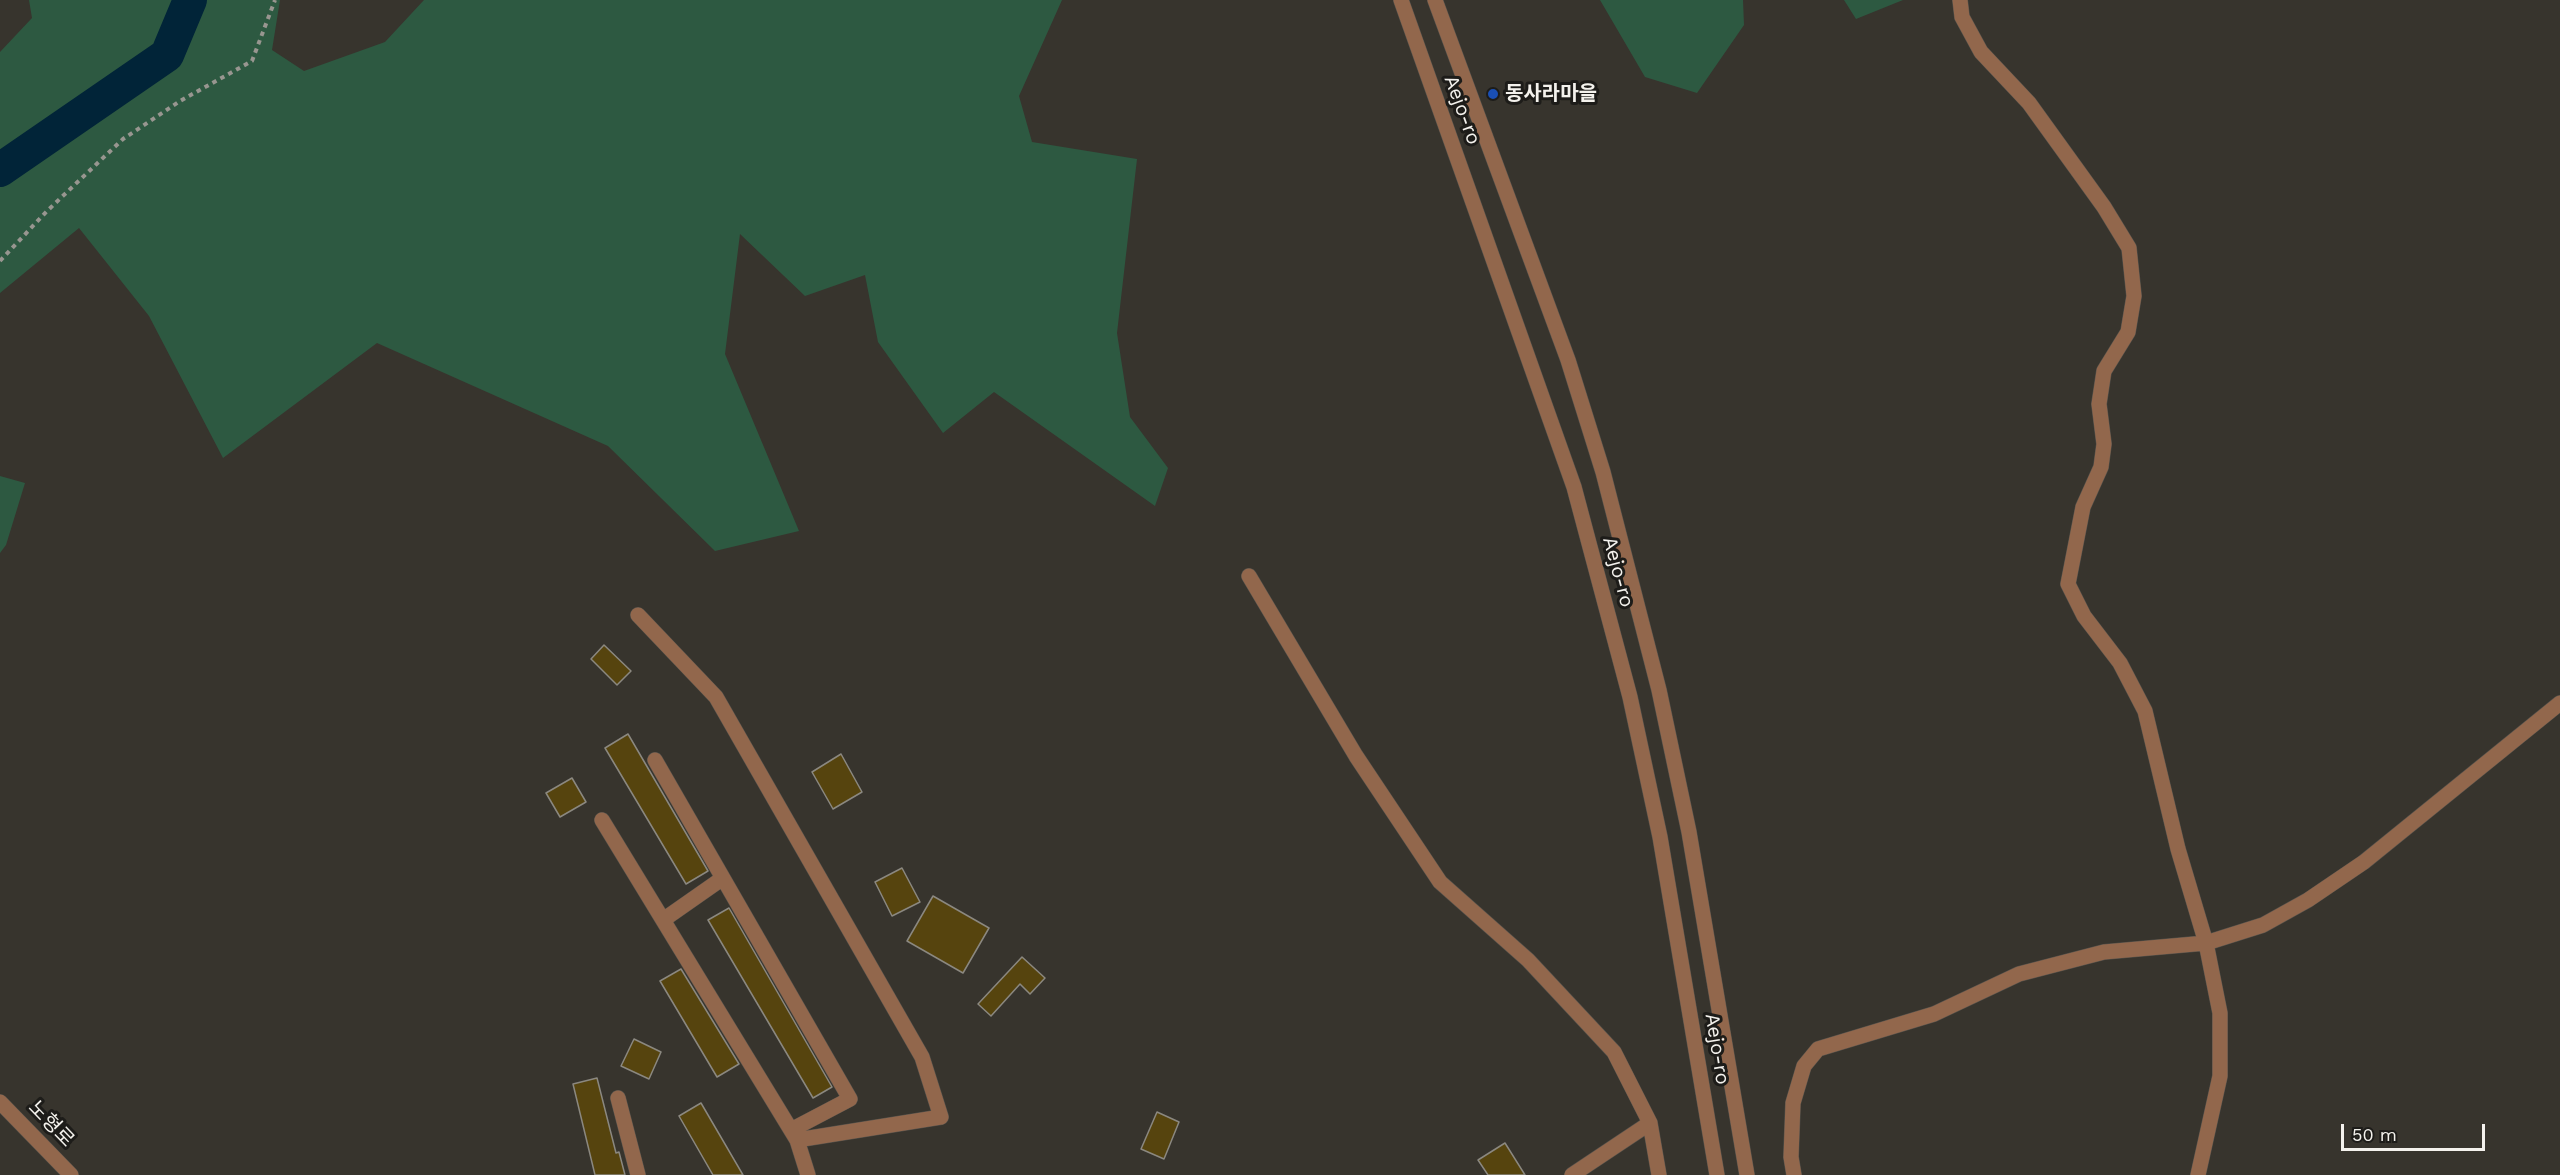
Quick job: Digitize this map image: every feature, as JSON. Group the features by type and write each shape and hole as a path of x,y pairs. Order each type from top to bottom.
{"street":[{"name":"Aejo-ro","path":"1401,0 1580,509 1630,697 1660,837 1717,1175"},
{"name":"Aejo-ro","path":"1435,0 1568,360 1603,472 1634,588 1689,832 1747,1175"},
{"path":"1960,0 1962,17 1981,52 2030,103 2104,207 2129,248 2134,296 2128,332 2104,370 2099,404 2104,444 2101,467 2083,507 2068,584 2084,616 2120,663 2145,711 2178,849 2206,943 2220,1013 2220,1077 2199,1175"},
{"path":"1249,576 1356,756 1440,882 1528,960 1614,1052 1650,1123 1659,1175"},
{"path":"638,615 716,697 922,1057 941,1117 794,1135"},
{"path":"1794,1175 1791,1157 1794,1103 1804,1066 1818,1049 1934,1014 2019,974 2104,952 2206,943 2263,925 2308,900 2364,862 2560,703"},
{"path":"654,760 850,1099 794,1135"},
{"path":"602,820 794,1135 808,1175"},
{"path":"663,920 723,878"},
{"path":"618,1098 638,1175"},
{"name":"노형로","path":"0,1102 70,1175"},
{"path":"1572,1175 1650,1123"}],"path":[{"path":"0,261 47,211 123,139 180,101 252,61 275,0"}],"green space":[{"path":"29,0 280,0 272,50 304,71 385,42 424,0 1062,0 1019,96 1032,142 1137,159 1117,333 1130,417 1168,468 1155,506 994,392 943,433 878,342 865,275 805,296 740,234 725,354 799,531 715,551 608,446 377,343 223,458 149,316 79,228 0,293 0,52 32,18"},
{"path":"1600,0 1743,0 1744,25 1697,93 1645,77"},
{"path":"1844,0 1903,0 1856,19"},
{"path":"0,476 25,483 6,545 0,553"}],"building":[{"path":"604,645 631,671 617,685 591,659"},
{"path":"628,734 708,871 686,884 605,748"},
{"path":"841,754 862,792 833,809 812,772"},
{"path":"572,778 586,802 560,817 546,793"},
{"path":"902,868 920,902 892,916 875,882"},
{"path":"933,896 989,928 963,973 907,941"},
{"path":"729,908 832,1087 813,1098 708,920"},
{"path":"1022,957 1045,978 1030,994 1020,984 991,1016 978,1004"},
{"path":"681,969 739,1064 717,1077 660,981"},
{"path":"634,1039 661,1052 649,1079 621,1066"},
{"path":"597,1078 616,1153 619,1152 625,1175 595,1175 573,1084"},
{"path":"701,1103 743,1175 713,1175 679,1116"},
{"path":"1157,1112 1179,1122 1164,1159 1141,1149"},
{"path":"1505,1143 1525,1175 1488,1175 1478,1160"}],"waterway":[{"path":"0,170 167,55 190,0"}],"place":[{"name":"동사라마을","path":"1493,94"}]}
